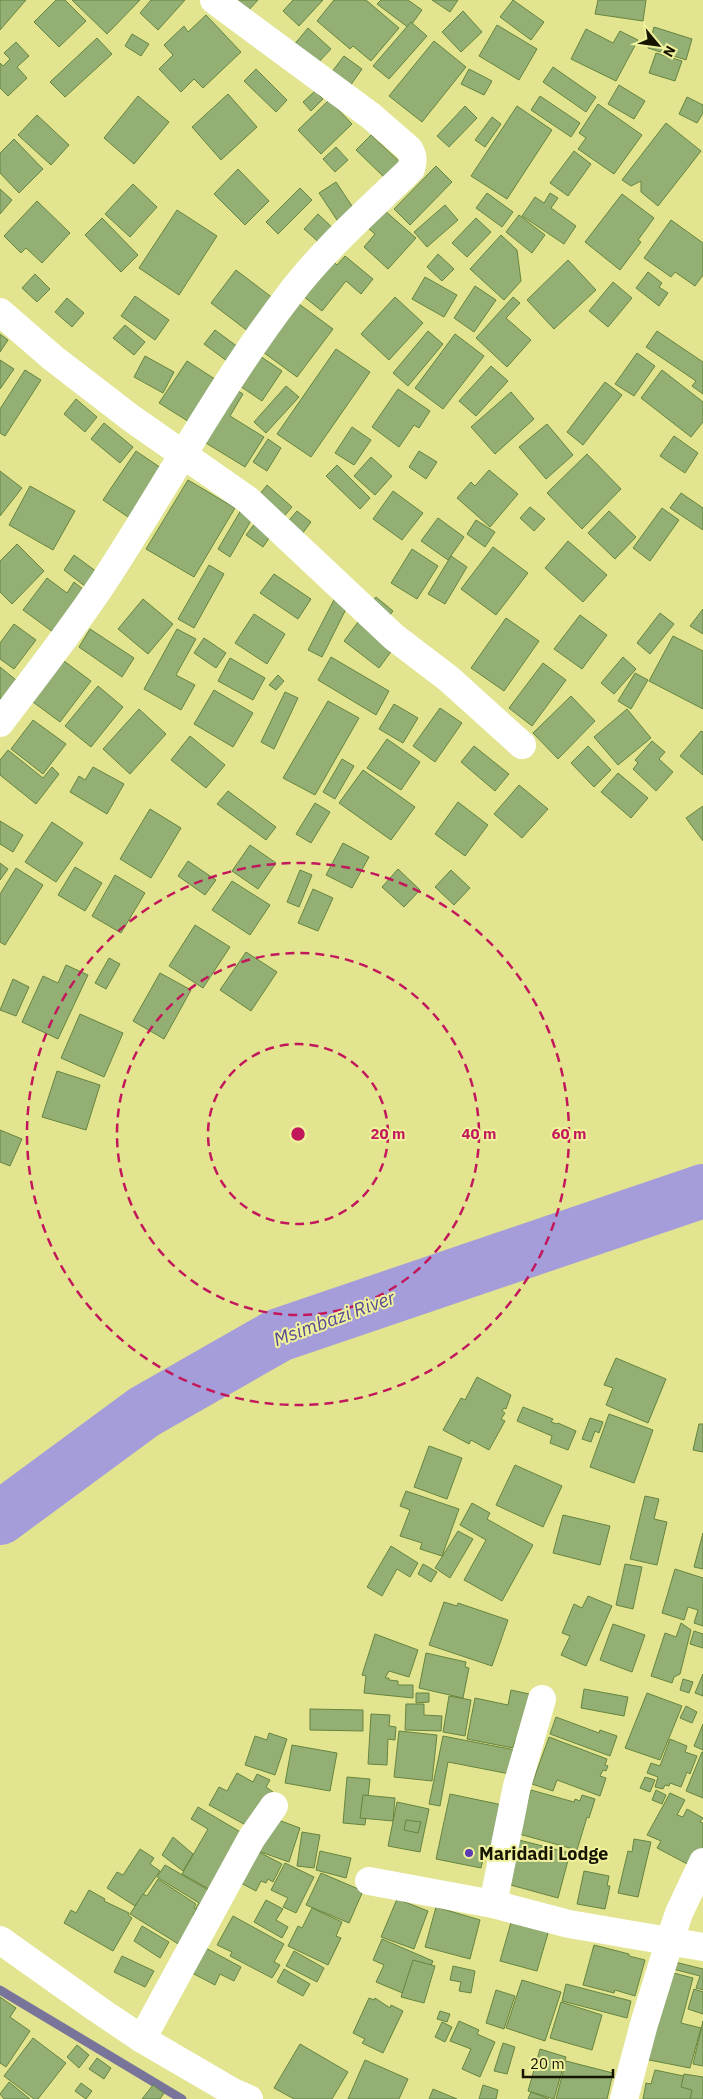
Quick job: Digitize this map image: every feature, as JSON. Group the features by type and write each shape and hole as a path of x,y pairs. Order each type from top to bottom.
{"street":[{"path":"0,723 45,665 103,583 182,453 249,351 290,293 317,262 411,169 413,155 409,149 371,116 214,0"},
{"path":"0,312 53,358 130,418 248,500 394,637 449,679 522,745"},
{"path":"493,1904 517,1786 542,1700"},
{"path":"142,2039 252,1839 274,1806"},
{"path":"624,2099 644,2024 679,1913 703,1862"},
{"path":"369,1880 493,1904 569,1924 703,1947"},
{"path":"0,1940 216,2091 249,2099"}],"building":[{"path":"0,0 26,0 0,30"},
{"path":"56,0 65,0 86,21 59,47 34,22"},
{"path":"72,0 140,0 107,34"},
{"path":"151,0 185,0 158,30 140,13"},
{"path":"231,0 258,0 245,14"},
{"path":"293,0 323,0 299,26 283,11"},
{"path":"334,0 366,0 399,28 371,61 353,46 350,49 317,21"},
{"path":"381,0 408,0 422,10 409,28 377,4"},
{"path":"432,0 458,0 450,12"},
{"path":"513,0 544,22 531,40 500,17"},
{"path":"598,0 646,0 643,21 595,14"},
{"path":"463,11 482,32 461,52 442,32"},
{"path":"206,15 241,52 203,88 194,79 181,92 159,69 173,55 164,45 184,26 188,32"},
{"path":"411,22 427,36 389,79 373,66"},
{"path":"497,25 537,49 519,80 479,56"},
{"path":"654,27 692,39 686,60 648,48"},
{"path":"308,28 331,49 315,66 293,46"},
{"path":"586,29 613,43 620,31 638,40 616,81 571,59"},
{"path":"132,34 149,44 141,56 125,46"},
{"path":"97,38 112,54 65,97 50,82"},
{"path":"434,41 466,67 422,122 389,96"},
{"path":"16,42 29,56 17,67 27,78 8,96 0,88 0,63 3,66 10,59 4,53"},
{"path":"656,53 682,61 675,81 649,73"},
{"path":"344,56 362,69 350,86 331,73"},
{"path":"553,67 596,97 586,112 543,82"},
{"path":"256,69 287,100 276,112 244,81"},
{"path":"469,69 492,81 484,95 461,84"},
{"path":"619,85 645,101 634,119 608,104"},
{"path":"315,91 323,99 311,111 303,102"},
{"path":"228,94 257,127 221,160 192,127"},
{"path":"138,96 169,122 134,164 104,138"},
{"path":"540,96 580,123 571,137 531,110"},
{"path":"687,97 703,105 703,113 697,123 679,114"},
{"path":"329,100 352,124 321,154 298,130"},
{"path":"598,104 642,135 614,174 578,149 586,138 579,133"},
{"path":"465,106 477,118 449,147 437,136"},
{"path":"517,106 552,130 507,199 471,176"},
{"path":"37,115 69,145 51,165 18,135"},
{"path":"492,117 501,124 485,147 475,140"},
{"path":"666,123 701,151 658,206 641,192 641,181 631,186 622,180"},
{"path":"371,135 401,163 386,179 356,150"},
{"path":"14,139 43,169 19,193 0,173 0,153"},
{"path":"336,147 348,160 335,172 323,159"},
{"path":"574,151 591,164 568,196 550,183"},
{"path":"436,166 452,182 410,225 394,209"},
{"path":"238,169 269,201 245,225 214,194"},
{"path":"336,182 358,215 341,226 319,193"},
{"path":"133,184 157,207 130,237 105,214"},
{"path":"300,188 312,200 278,234 266,222"},
{"path":"0,189 12,200 0,214"},
{"path":"487,193 513,212 502,227 476,208"},
{"path":"550,193 558,198 551,208 576,226 564,244 522,216 535,197 544,203"},
{"path":"622,194 654,218 638,240 641,242 620,270 585,242"},
{"path":"37,201 70,233 42,263 26,248 21,253 4,236"},
{"path":"445,205 458,220 427,247 414,232"},
{"path":"177,210 217,236 179,295 139,268"},
{"path":"384,210 416,238 388,269 364,247 375,234 368,228"},
{"path":"318,214 336,231 323,246 304,229"},
{"path":"519,215 545,235 532,253 506,232"},
{"path":"102,218 138,255 121,272 85,235"},
{"path":"476,218 491,232 467,257 452,243"},
{"path":"671,220 703,243 703,275 695,286 675,272 671,277 644,258"},
{"path":"501,235 517,250 521,281 504,300 470,269"},
{"path":"438,254 454,269 442,281 427,267"},
{"path":"345,256 373,279 361,294 346,281 322,311 303,296 332,260 337,265"},
{"path":"568,260 596,290 554,329 527,300"},
{"path":"236,270 278,302 253,335 211,303"},
{"path":"648,272 662,283 659,287 668,293 659,306 636,288"},
{"path":"35,274 50,289 37,302 22,288"},
{"path":"425,277 457,295 444,317 412,299"},
{"path":"613,282 632,298 608,327 589,311"},
{"path":"475,286 496,300 474,332 454,318"},
{"path":"135,296 169,320 155,340 121,316"},
{"path":"395,297 423,323 389,360 361,334"},
{"path":"513,297 520,303 506,318 531,340 507,367 476,338"},
{"path":"67,298 84,313 72,327 55,312"},
{"path":"299,304 333,329 297,377 263,352"},
{"path":"125,325 145,342 134,355 113,338"},
{"path":"215,330 238,347 227,361 204,344"},
{"path":"428,331 443,344 408,386 393,373"},
{"path":"657,331 703,362 703,394 692,386 696,381 646,347"},
{"path":"0,334 8,340 0,352"},
{"path":"455,334 484,356 443,409 415,388"},
{"path":"336,349 370,372 311,457 277,434"},
{"path":"637,353 655,366 634,396 615,384"},
{"path":"257,354 282,371 262,401 237,384"},
{"path":"145,356 174,372 163,393 134,377"},
{"path":"0,360 14,369 0,389"},
{"path":"187,361 221,383 194,425 159,403"},
{"path":"491,366 508,381 476,416 459,401"},
{"path":"25,370 41,380 5,436 0,433 0,409"},
{"path":"662,370 703,402 703,422 691,437 641,398"},
{"path":"605,382 622,395 583,445 567,432"},
{"path":"286,386 299,397 266,433 254,422"},
{"path":"233,388 243,394 230,416 264,437 245,467 201,440"},
{"path":"398,389 430,411 419,428 414,425 399,447 372,427"},
{"path":"511,392 534,419 495,454 471,427"},
{"path":"76,399 97,417 85,432 64,414"},
{"path":"104,423 133,447 120,463 91,439"},
{"path":"547,424 573,455 546,479 519,447"},
{"path":"352,427 371,440 354,465 335,453"},
{"path":"674,436 698,453 685,473 660,456"},
{"path":"268,439 281,448 267,471 253,462"},
{"path":"136,451 164,470 131,519 103,500"},
{"path":"419,451 437,462 426,479 409,467"},
{"path":"587,454 621,489 582,529 547,493"},
{"path":"371,457 392,476 375,495 354,476"},
{"path":"337,465 370,498 360,509 326,476"},
{"path":"489,470 518,494 490,527 457,498 471,482 475,486"},
{"path":"0,471 22,488 0,516"},
{"path":"188,480 235,508 194,577 146,549"},
{"path":"267,485 292,507 280,521 255,500"},
{"path":"30,486 75,511 53,550 9,525"},
{"path":"393,491 423,513 402,540 373,519"},
{"path":"681,493 703,508 703,530 670,508"},
{"path":"530,507 545,519 534,531 520,518"},
{"path":"662,508 679,520 650,561 633,548"},
{"path":"241,510 253,517 230,557 218,549"},
{"path":"297,511 311,522 299,538 284,526"},
{"path":"609,511 636,537 615,559 588,533"},
{"path":"438,518 464,537 448,560 421,541"},
{"path":"476,520 495,532 485,547 467,534"},
{"path":"256,522 272,534 263,547 246,535"},
{"path":"568,541 607,575 583,602 545,568"},
{"path":"17,544 44,571 12,604 0,592 0,561"},
{"path":"493,547 528,573 496,615 461,589"},
{"path":"412,549 438,566 417,599 391,583"},
{"path":"74,555 97,572 86,587 64,570"},
{"path":"451,556 467,567 445,604 428,594"},
{"path":"209,565 224,574 194,628 178,619"},
{"path":"274,574 311,599 298,619 260,593"},
{"path":"47,578 67,593 74,582 88,593 57,635 23,610"},
{"path":"336,596 349,603 322,657 308,650"},
{"path":"376,597 393,611 384,623 366,608"},
{"path":"143,599 173,624 148,654 118,629"},
{"path":"703,609 703,634 690,626"},
{"path":"660,613 674,624 650,654 637,643"},
{"path":"254,614 285,634 267,664 235,643"},
{"path":"580,615 607,635 582,669 554,649"},
{"path":"361,618 396,645 379,668 344,641"},
{"path":"506,618 539,641 504,691 471,668"},
{"path":"14,624 36,640 14,669 0,659 0,643"},
{"path":"90,629 134,658 122,677 79,647"},
{"path":"177,629 196,639 176,675 195,685 181,710 144,689"},
{"path":"673,636 703,651 703,709 649,681"},
{"path":"204,638 226,653 216,668 194,653"},
{"path":"331,657 389,691 376,715 318,680"},
{"path":"623,657 636,669 614,694 601,683"},
{"path":"230,658 265,678 253,700 218,681"},
{"path":"64,661 91,681 60,722 33,702"},
{"path":"543,663 566,680 532,726 509,708"},
{"path":"0,667 16,680 0,700"},
{"path":"635,673 648,680 631,709 618,701"},
{"path":"278,675 284,681 276,690 269,685"},
{"path":"98,686 123,707 91,747 65,726"},
{"path":"214,690 253,713 233,747 194,724"},
{"path":"285,692 298,698 274,749 261,742"},
{"path":"571,696 595,721 558,759 533,733"},
{"path":"328,701 359,718 315,795 283,778"},
{"path":"394,704 418,718 403,743 379,729"},
{"path":"440,708 462,723 435,762 413,746"},
{"path":"139,709 166,734 130,774 103,749"},
{"path":"627,709 651,738 618,765 594,737"},
{"path":"33,720 66,744 43,774 11,749"},
{"path":"701,731 703,732 703,775 680,756"},
{"path":"190,736 225,765 206,788 171,760"},
{"path":"387,739 420,762 401,790 367,768"},
{"path":"652,741 665,752 659,759 673,772 656,791 633,769 638,763 635,760"},
{"path":"474,746 509,774 495,791 461,762"},
{"path":"588,746 611,770 594,787 571,763"},
{"path":"8,750 43,778 52,767 59,774 36,804 0,775 0,760"},
{"path":"342,759 354,766 335,799 323,792"},
{"path":"93,767 124,784 107,814 70,792 79,776 85,780"},
{"path":"363,770 415,807 391,840 339,803"},
{"path":"618,773 648,798 631,818 601,792"},
{"path":"519,785 548,809 522,838 494,814"},
{"path":"228,791 276,827 266,840 217,804"},
{"path":"458,802 488,825 465,856 435,834"},
{"path":"315,803 330,812 311,843 296,834"},
{"path":"703,806 703,841 686,818"},
{"path":"150,809 181,828 151,878 120,859"},
{"path":"0,821 23,835 13,852 0,844"},
{"path":"52,822 83,843 56,882 25,862"},
{"path":"343,843 369,857 352,888 326,875"},
{"path":"250,845 276,863 258,889 232,871"},
{"path":"188,861 216,880 205,895 178,876"},
{"path":"0,863 8,869 0,880"},
{"path":"75,867 102,883 85,911 58,895"},
{"path":"16,868 43,885 5,945 0,942 0,894"},
{"path":"398,869 420,890 404,907 382,887"},
{"path":"300,870 312,875 299,907 287,902"},
{"path":"451,870 470,888 454,905 435,887"},
{"path":"115,875 145,893 121,933 92,916"},
{"path":"232,881 270,905 250,935 212,910"},
{"path":"313,889 333,898 318,931 298,923"},
{"path":"195,925 230,947 203,988 169,966"},
{"path":"246,952 277,972 251,1011 220,990"},
{"path":"109,958 120,964 106,989 95,983"},
{"path":"66,965 88,975 58,1039 22,1022 43,976 58,983"},
{"path":"160,973 191,990 164,1039 133,1021"},
{"path":"13,979 29,987 16,1016 0,1010"},
{"path":"80,1014 123,1033 104,1077 61,1058"},
{"path":"57,1071 100,1085 86,1130 42,1117"},
{"path":"0,1130 22,1139 10,1166 0,1162"},
{"path":"616,1358 666,1379 648,1423 606,1405 613,1388 604,1385"},
{"path":"477,1377 511,1395 506,1409 504,1408 502,1411 505,1413 501,1419 505,1421 489,1450 471,1440 469,1444 443,1430 461,1398 465,1400"},
{"path":"523,1407 553,1419 551,1422 576,1431 568,1450 550,1443 552,1436 517,1421"},
{"path":"609,1414 653,1430 634,1483 590,1467"},
{"path":"590,1418 603,1422 599,1433 595,1431 591,1442 582,1439"},
{"path":"699,1424 703,1424 703,1452 693,1450"},
{"path":"429,1446 462,1458 447,1499 414,1487"},
{"path":"515,1465 562,1486 543,1527 496,1505"},
{"path":"406,1491 459,1509 442,1556 420,1549 422,1543 400,1536 410,1510 400,1506"},
{"path":"645,1496 659,1499 654,1519 667,1522 657,1565 630,1559"},
{"path":"472,1503 490,1513 487,1519 533,1545 502,1601 464,1580 486,1540 460,1525"},
{"path":"563,1515 610,1526 600,1565 553,1553"},
{"path":"458,1531 473,1539 450,1578 435,1568"},
{"path":"703,1533 703,1569 694,1567"},
{"path":"391,1546 418,1563 410,1577 397,1569 382,1596 367,1587"},
{"path":"423,1564 437,1572 431,1582 418,1574"},
{"path":"625,1564 642,1567 633,1609 616,1605"},
{"path":"675,1569 703,1578 703,1626 694,1623 698,1610 688,1607 684,1620 662,1613"},
{"path":"588,1596 612,1606 586,1666 561,1655 570,1636 562,1633 574,1604 582,1608"},
{"path":"444,1602 457,1606 458,1603 508,1620 492,1666 429,1645"},
{"path":"681,1623 691,1630 680,1674 674,1677 672,1683 651,1676 665,1633 676,1637"},
{"path":"613,1624 645,1635 632,1672 600,1660"},
{"path":"694,1631 703,1634 703,1648 690,1644"},
{"path":"375,1634 418,1650 409,1677 389,1671 385,1678 398,1681 398,1685 413,1685 413,1698 364,1693 366,1676 362,1675"},
{"path":"426,1653 466,1662 465,1667 469,1668 463,1698 419,1688"},
{"path":"703,1674 703,1696 695,1693"},
{"path":"683,1679 693,1682 689,1693 680,1690"},
{"path":"584,1689 628,1697 624,1716 581,1708"},
{"path":"511,1690 534,1695 524,1743 515,1741 513,1748 467,1739 475,1698 508,1705"},
{"path":"416,1693 429,1693 429,1702 416,1703"},
{"path":"647,1693 682,1706 660,1760 625,1748"},
{"path":"449,1696 471,1700 465,1736 443,1732"},
{"path":"406,1704 424,1704 424,1715 442,1716 441,1731 405,1730"},
{"path":"686,1706 697,1712 692,1723 680,1718"},
{"path":"310,1709 363,1710 363,1731 310,1730"},
{"path":"371,1714 390,1715 389,1726 396,1727 395,1740 388,1739 387,1765 368,1764"},
{"path":"556,1717 599,1733 600,1730 617,1736 610,1756 550,1734"},
{"path":"703,1724 703,1750 694,1746"},
{"path":"399,1731 437,1735 432,1781 394,1777"},
{"path":"269,1733 287,1739 275,1775 245,1765 255,1736 267,1740"},
{"path":"443,1736 520,1751 515,1775 448,1762 440,1806 429,1804"},
{"path":"549,1737 607,1759 605,1765 608,1766 606,1771 603,1770 600,1776 606,1778 600,1796 557,1780 553,1791 532,1784"},
{"path":"670,1739 687,1746 685,1752 697,1756 690,1774 687,1772 681,1787 670,1783 669,1786 665,1785 663,1789 655,1787 658,1777 647,1773 651,1763 660,1766"},
{"path":"292,1745 337,1753 330,1791 285,1783"},
{"path":"703,1752 703,1798 686,1791"},
{"path":"237,1773 253,1782 257,1774 270,1780 266,1787 273,1792 253,1829 209,1805 219,1787 227,1791"},
{"path":"347,1777 370,1779 365,1825 343,1823"},
{"path":"645,1777 655,1780 650,1792 640,1788"},
{"path":"531,1790 574,1802 575,1799 580,1801 582,1795 595,1799 589,1818 587,1817 577,1850 519,1834"},
{"path":"656,1790 666,1795 662,1804 652,1800"},
{"path":"670,1793 685,1800 677,1815 683,1817 687,1809 703,1818 700,1822 703,1823 703,1848 693,1867 657,1848 661,1841 647,1835"},
{"path":"450,1794 512,1807 501,1859 484,1855 481,1868 436,1859"},
{"path":"363,1795 395,1798 393,1821 360,1818"},
{"path":"397,1802 429,1809 420,1852 388,1846"},
{"path":"198,1807 249,1837 216,1893 182,1874 208,1829 191,1819"},
{"path":"270,1817 300,1828 289,1862 258,1851"},
{"path":"406,1820 421,1822 418,1833 404,1830"},
{"path":"302,1832 320,1835 314,1868 297,1866"},
{"path":"173,1837 193,1854 183,1871 162,1855"},
{"path":"634,1839 651,1842 638,1897 618,1893 628,1851 632,1852"},
{"path":"519,1840 570,1853 558,1898 507,1884"},
{"path":"140,1849 154,1858 150,1864 160,1871 135,1906 107,1888 117,1872 123,1875"},
{"path":"255,1850 282,1864 273,1882 268,1879 266,1883 261,1881 256,1891 235,1880"},
{"path":"320,1851 351,1858 346,1878 316,1870"},
{"path":"285,1863 314,1877 296,1913 283,1907 288,1898 271,1890"},
{"path":"165,1865 212,1892 204,1913 196,1908 199,1903 157,1877"},
{"path":"584,1871 609,1876 607,1886 610,1886 605,1909 577,1904"},
{"path":"321,1873 363,1891 349,1923 306,1905"},
{"path":"158,1879 196,1904 194,1908 197,1909 193,1915 197,1918 180,1945 130,1914 143,1894 147,1896"},
{"path":"89,1890 105,1899 104,1901 129,1913 128,1915 132,1918 113,1951 64,1923 71,1910 76,1913"},
{"path":"397,1899 428,1911 414,1949 381,1937"},
{"path":"266,1900 283,1909 276,1920 288,1927 282,1938 254,1922"},
{"path":"436,1907 480,1920 470,1959 425,1947"},
{"path":"312,1908 342,1922 336,1936 341,1938 328,1965 288,1946 298,1926 302,1928"},
{"path":"514,1912 551,1923 537,1971 500,1961"},
{"path":"233,1916 284,1944 274,1962 280,1965 272,1978 230,1956 232,1952 217,1945"},
{"path":"142,1926 169,1942 160,1958 134,1941"},
{"path":"382,1939 433,1961 417,1999 376,1982 384,1965 373,1960"},
{"path":"594,1945 645,1960 635,1996 615,1990 614,1993 583,1985"},
{"path":"202,1946 241,1967 234,1981 220,1974 215,1985 190,1972"},
{"path":"294,1951 324,1968 317,1982 286,1966"},
{"path":"122,1956 154,1971 145,1987 114,1972"},
{"path":"413,1960 435,1966 424,2003 401,1997"},
{"path":"671,1961 703,1969 703,1990 696,1988 700,1976 669,1968"},
{"path":"453,1966 475,1971 471,1993 459,1991 461,1982 450,1980"},
{"path":"284,1969 310,1984 303,1996 277,1982"},
{"path":"670,1972 693,1978 681,2023 701,2028 690,2068 639,2058"},
{"path":"522,1980 561,1992 545,2041 506,2028"},
{"path":"566,1984 631,2001 627,2018 562,2001"},
{"path":"694,1989 703,1992 703,2014 688,2009"},
{"path":"496,1990 515,1996 504,2029 486,2023"},
{"path":"0,1997 16,2008 10,2017 30,2031 6,2067 0,2063"},
{"path":"369,1998 374,2000 375,1998 390,2008 391,2005 403,2011 383,2053 362,2043 365,2039 353,2033"},
{"path":"561,2002 602,2015 592,2050 550,2038"},
{"path":"440,2011 450,2014 447,2022 437,2019"},
{"path":"459,2021 479,2030 477,2034 495,2042 480,2077 462,2069 471,2049 450,2041"},
{"path":"703,2021 703,2066 693,2064"},
{"path":"442,2022 452,2027 445,2042 435,2037"},
{"path":"33,2038 66,2063 38,2099 34,2099 4,2076"},
{"path":"503,2043 515,2047 507,2074 494,2071"},
{"path":"300,2044 348,2072 332,2099 294,2099 274,2088"},
{"path":"77,2045 89,2055 79,2068 67,2057"},
{"path":"540,2049 566,2057 554,2099 528,2091"},
{"path":"97,2058 111,2068 104,2079 89,2069"},
{"path":"365,2060 408,2079 399,2099 348,2099"},
{"path":"566,2061 613,2073 607,2099 556,2099"},
{"path":"655,2070 698,2079 693,2099 643,2099 646,2083 651,2084"},
{"path":"684,2074 703,2077 703,2099 690,2099 692,2090 681,2087"},
{"path":"9,2082 30,2099 4,2099 0,2094"},
{"path":"81,2083 92,2091 86,2099 75,2091"},
{"path":"153,2085 164,2093 160,2099 142,2099"},
{"path":"483,2085 498,2090 496,2099 479,2099"},
{"path":"433,2089 457,2099 429,2099"},
{"path":"531,2092 549,2099 528,2099"}],"waterway":[{"name":"Msimbazi River","path":"0,1518 144,1412 279,1335 703,1191"},
{"path":"0,1990 182,2099"}],"place":[{"name":"Maridadi Lodge","path":"469,1853"}]}
